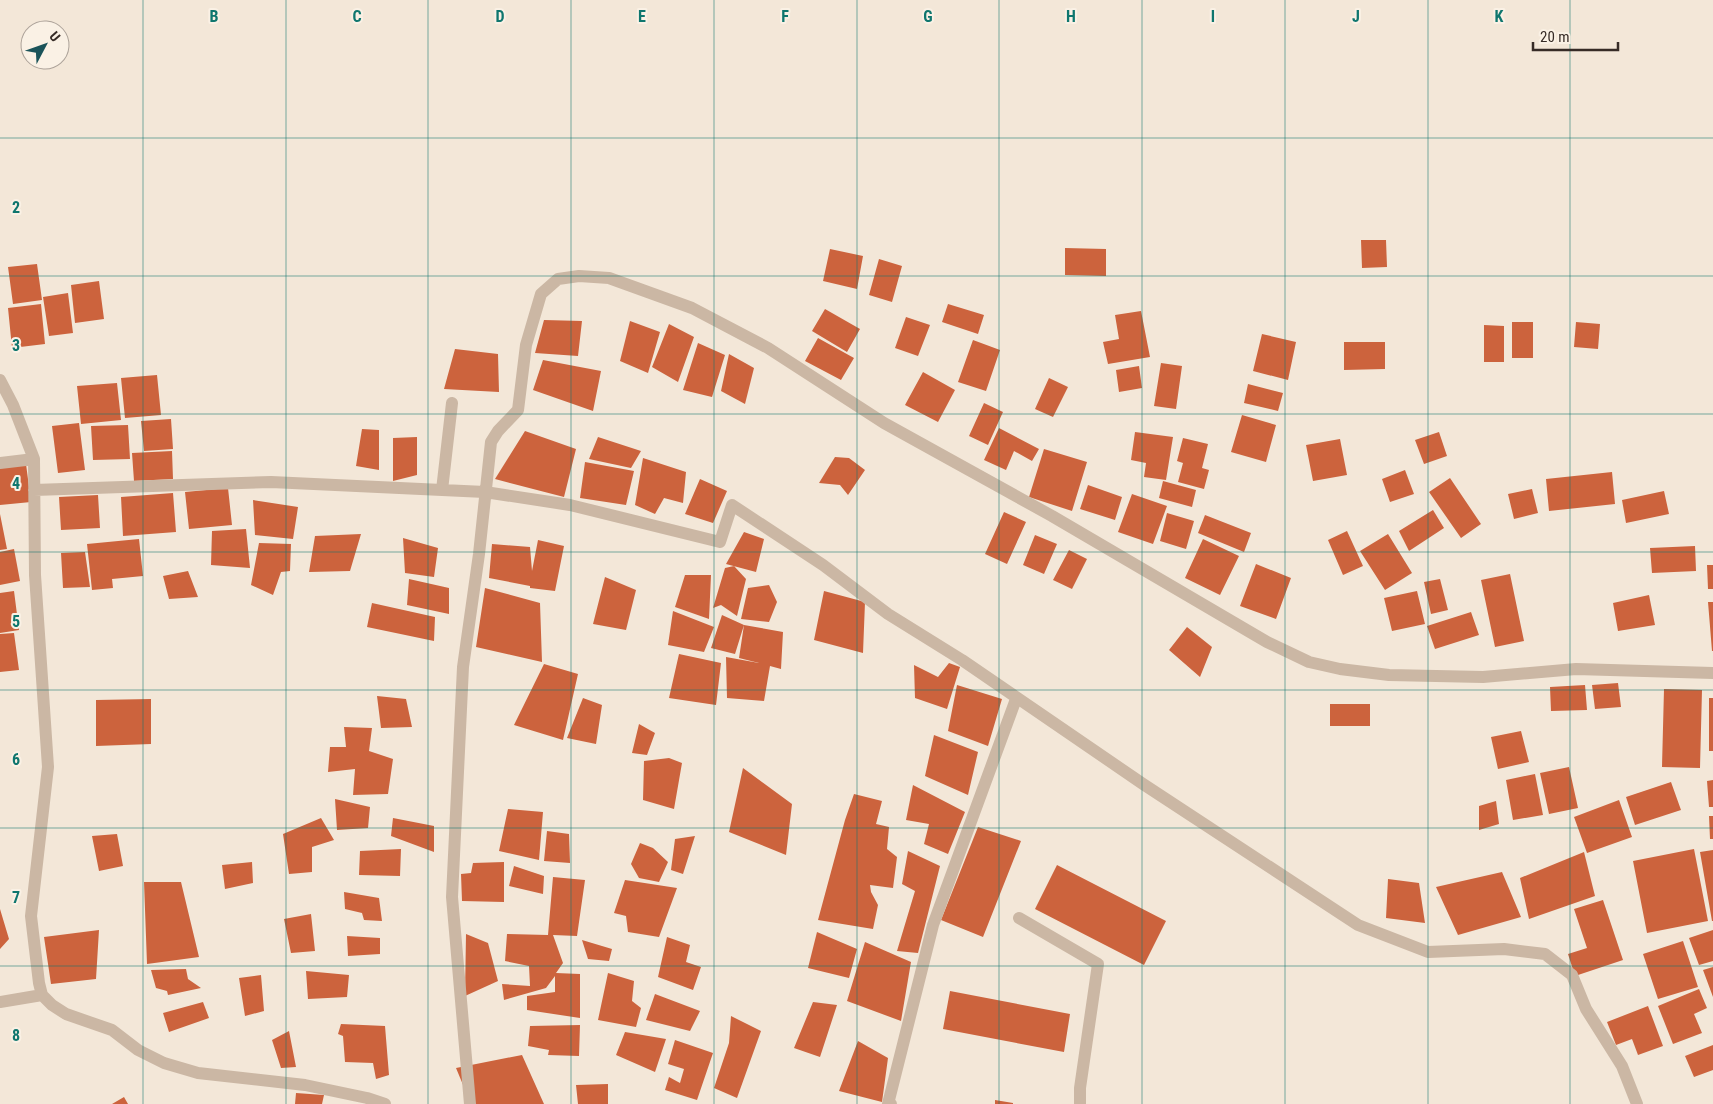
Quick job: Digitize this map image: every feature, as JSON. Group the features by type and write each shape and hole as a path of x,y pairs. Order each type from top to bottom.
{"street":[{"path":"470,1104 452,897 464,667 491,442 498,431 518,410 526,345 541,294 558,280 579,276 609,278 692,308 768,348 884,423 1052,516 1267,642 1309,662 1340,669 1389,675 1483,677 1576,669 1713,673"},
{"path":"0,380 13,405 34,459 35,575 48,767 31,916 42,995 52,1005 66,1014 112,1030 138,1050 172,1065 198,1073 305,1085 367,1098 385,1104"},
{"path":"442,490 452,403"},
{"path":"0,462 34,459"},
{"path":"34,490 271,482 486,492 570,505 720,542 732,504 888,614 962,660 1016,699 1358,925 1428,952 1504,949 1545,954 1572,975 1586,1009 1622,1066 1637,1104"},
{"path":"891,1104 888,1104 894,1078 933,925 1016,699"},
{"path":"1019,918 1098,964 1080,1088 1080,1104"},
{"path":"0,1002 42,995"}],"building":[{"path":"1361,240 1386,240 1387,267 1362,268"},
{"path":"1065,248 1106,249 1106,276 1065,275"},
{"path":"830,249 863,256 857,289 823,281"},
{"path":"879,259 902,266 892,302 869,295"},
{"path":"37,264 42,300 13,304 8,267"},
{"path":"99,281 104,319 75,323 71,285"},
{"path":"68,293 73,333 49,336 43,297"},
{"path":"41,304 45,344 12,348 8,308"},
{"path":"948,304 984,315 978,334 942,322"},
{"path":"825,309 860,329 847,352 812,331"},
{"path":"1141,311 1150,357 1108,364 1103,342 1119,339 1115,315"},
{"path":"906,317 930,325 918,356 895,348"},
{"path":"544,320 582,321 578,356 535,353"},
{"path":"630,321 660,332 648,373 620,361"},
{"path":"1512,322 1533,322 1533,358 1512,358"},
{"path":"1576,322 1600,324 1598,349 1574,347"},
{"path":"669,324 694,337 678,382 652,367"},
{"path":"1484,325 1504,326 1504,362 1484,362"},
{"path":"1262,334 1296,342 1288,380 1253,371"},
{"path":"818,338 854,358 841,380 805,361"},
{"path":"973,340 1000,350 986,391 958,382"},
{"path":"1344,342 1385,342 1385,369 1344,370"},
{"path":"698,343 725,355 712,397 683,390"},
{"path":"455,349 498,354 499,392 444,389"},
{"path":"729,354 754,368 745,404 721,391"},
{"path":"543,360 601,371 593,411 533,390"},
{"path":"1161,363 1182,366 1176,409 1154,406"},
{"path":"1139,366 1142,388 1119,392 1116,370"},
{"path":"923,372 955,390 938,422 905,405"},
{"path":"157,375 161,415 125,418 121,378"},
{"path":"1049,378 1068,387 1053,417 1035,409"},
{"path":"117,383 121,420 81,424 77,386"},
{"path":"1248,384 1283,393 1278,411 1244,403"},
{"path":"984,403 1003,412 988,445 969,436"},
{"path":"1242,415 1276,425 1266,462 1231,452"},
{"path":"171,419 173,449 144,451 141,421"},
{"path":"79,423 85,470 58,473 52,426"},
{"path":"128,425 130,459 93,460 91,426"},
{"path":"999,428 1039,449 1032,461 1014,451 1006,470 984,460"},
{"path":"362,429 379,430 379,470 356,466"},
{"path":"525,431 576,449 564,497 495,479"},
{"path":"1135,432 1173,437 1166,480 1144,477 1146,463 1131,460"},
{"path":"1439,432 1447,456 1424,464 1415,440"},
{"path":"417,437 417,475 393,481 393,438"},
{"path":"598,437 641,451 631,468 589,459"},
{"path":"1183,438 1208,444 1202,468 1209,470 1204,489 1178,482 1183,463 1177,461"},
{"path":"1340,439 1347,475 1313,481 1306,445"},
{"path":"1044,449 1087,462 1072,511 1029,497"},
{"path":"172,451 173,479 134,481 132,453"},
{"path":"835,457 849,458 865,470 848,495 840,485 819,483"},
{"path":"643,458 686,472 683,503 664,498 655,514 635,505"},
{"path":"585,462 634,471 626,505 580,498"},
{"path":"26,464 31,502 0,505 0,467"},
{"path":"1405,470 1414,494 1390,502 1382,479"},
{"path":"1612,472 1615,504 1549,511 1546,479"},
{"path":"1450,478 1481,524 1461,538 1429,492"},
{"path":"700,479 727,491 713,523 685,514"},
{"path":"1163,481 1196,490 1192,507 1159,498"},
{"path":"1088,485 1122,497 1115,520 1080,509"},
{"path":"228,488 232,525 189,529 185,492"},
{"path":"1532,489 1538,513 1514,519 1508,494"},
{"path":"1664,491 1669,514 1626,523 1622,500"},
{"path":"173,493 176,532 123,536 121,497"},
{"path":"1132,494 1167,506 1153,544 1118,532"},
{"path":"98,495 100,528 61,530 59,497"},
{"path":"253,500 298,507 293,539 255,535"},
{"path":"1433,510 1444,528 1409,551 1399,531"},
{"path":"1004,512 1026,522 1007,564 985,554"},
{"path":"1167,513 1194,521 1186,549 1160,541"},
{"path":"0,514 7,549 0,550"},
{"path":"1205,515 1251,533 1244,552 1198,533"},
{"path":"246,529 250,568 211,565 212,531"},
{"path":"1347,531 1363,566 1343,575 1328,540"},
{"path":"744,532 764,539 756,572 726,564"},
{"path":"361,534 350,571 309,572 315,536"},
{"path":"1388,534 1412,573 1385,590 1360,551"},
{"path":"1035,535 1057,544 1044,574 1023,565"},
{"path":"403,538 438,548 434,577 405,573"},
{"path":"139,539 143,576 112,579 113,588 92,590 87,544"},
{"path":"1203,539 1239,556 1220,595 1185,578"},
{"path":"538,540 564,546 555,591 530,588 530,586 489,578 492,544 530,547 532,571"},
{"path":"259,543 291,544 290,571 281,572 273,595 251,585"},
{"path":"1695,546 1696,571 1652,573 1650,548"},
{"path":"14,549 20,581 0,585 0,552"},
{"path":"1069,550 1087,559 1072,589 1053,580"},
{"path":"85,552 90,587 63,588 61,553"},
{"path":"1256,564 1291,578 1276,619 1240,606"},
{"path":"1707,565 1713,565 1713,589 1708,589"},
{"path":"734,566 746,579 737,616 721,605 713,608 725,568"},
{"path":"188,571 198,597 169,599 163,576"},
{"path":"1510,574 1524,641 1495,647 1481,580"},
{"path":"685,575 711,575 709,619 675,607"},
{"path":"605,577 636,590 626,630 593,624"},
{"path":"409,579 449,588 449,614 407,605"},
{"path":"1440,579 1448,610 1431,614 1424,582"},
{"path":"769,585 777,602 769,622 741,619 748,588"},
{"path":"485,588 540,603 542,662 476,647"},
{"path":"14,591 19,630 0,633 0,593"},
{"path":"824,591 865,602 863,653 814,640"},
{"path":"1417,591 1425,624 1392,631 1384,598"},
{"path":"1649,595 1655,625 1618,631 1613,603"},
{"path":"1708,602 1713,602 1713,651 1712,651"},
{"path":"372,603 435,617 434,641 367,627"},
{"path":"673,611 714,627 704,652 668,645"},
{"path":"1471,612 1479,635 1435,649 1427,626"},
{"path":"722,615 744,625 735,654 711,648"},
{"path":"744,625 783,632 781,669 770,666 764,701 727,698 726,657 759,663 739,658"},
{"path":"1187,627 1212,647 1200,677 1169,650"},
{"path":"14,633 19,670 0,672 0,634"},
{"path":"679,654 721,663 716,705 669,698"},
{"path":"949,663 960,667 947,709 915,698 914,665 938,677"},
{"path":"544,664 578,674 563,740 514,725"},
{"path":"1618,683 1621,707 1595,709 1592,685"},
{"path":"957,685 1002,699 988,746 948,731"},
{"path":"1585,685 1587,710 1551,711 1550,687"},
{"path":"1664,689 1702,690 1700,768 1662,767"},
{"path":"377,696 406,699 412,727 381,728"},
{"path":"583,698 602,705 596,744 567,738"},
{"path":"1709,698 1713,698 1713,751 1709,751"},
{"path":"151,699 151,744 96,746 96,700"},
{"path":"1330,704 1370,704 1370,726 1330,726"},
{"path":"639,724 655,733 647,755 632,753"},
{"path":"344,727 372,728 369,751 393,759 388,794 353,795 355,769 328,772 330,747 346,747"},
{"path":"1521,731 1529,762 1498,769 1491,737"},
{"path":"934,735 978,752 968,795 925,776"},
{"path":"669,758 682,763 674,809 643,800 644,761"},
{"path":"1569,767 1578,808 1549,814 1540,773"},
{"path":"743,768 792,804 786,855 729,832"},
{"path":"1535,774 1543,815 1513,820 1506,780"},
{"path":"1713,780 1713,807 1709,807 1707,781"},
{"path":"1671,782 1681,810 1635,825 1626,797"},
{"path":"913,785 965,812 948,854 924,844 929,824 906,820"},
{"path":"854,794 882,801 876,824 889,827 887,849 897,857 893,888 870,885 871,892 878,905 873,929 818,920 845,820"},
{"path":"335,799 370,807 368,828 337,830"},
{"path":"1619,800 1632,837 1587,853 1574,817"},
{"path":"1496,801 1499,824 1479,830 1479,806"},
{"path":"508,809 543,812 539,860 499,851"},
{"path":"1709,816 1713,816 1713,839 1710,839"},
{"path":"321,818 334,840 312,847 312,872 289,874 283,834"},
{"path":"393,818 434,826 434,852 391,836"},
{"path":"978,827 1021,841 983,937 941,920"},
{"path":"547,831 569,834 570,863 544,861"},
{"path":"117,834 123,866 99,871 92,836"},
{"path":"695,836 683,874 671,870 675,839"},
{"path":"640,843 653,848 668,862 659,882 639,878 631,864"},
{"path":"401,849 400,876 359,875 360,851"},
{"path":"1694,849 1708,921 1647,933 1633,861"},
{"path":"1713,850 1713,921 1712,921 1700,852"},
{"path":"908,851 940,866 918,953 897,951 915,891 902,884"},
{"path":"1584,852 1595,896 1529,919 1520,878"},
{"path":"252,862 253,883 225,889 222,865"},
{"path":"504,862 504,902 462,901 461,874 471,873 473,863"},
{"path":"1057,865 1166,921 1144,965 1035,909"},
{"path":"514,866 544,876 543,894 509,886"},
{"path":"1502,872 1521,917 1458,935 1436,887"},
{"path":"553,877 585,880 577,936 553,935 563,963 556,973 580,974 580,1018 527,1010 527,996 555,992 555,976 546,988 504,1000 502,984 530,986 529,966 505,961 507,934 548,935"},
{"path":"1388,879 1419,883 1425,923 1386,918"},
{"path":"625,880 677,888 659,937 628,932 626,916 614,913"},
{"path":"144,882 181,882 199,957 147,964"},
{"path":"344,892 379,898 382,921 364,920 362,913 345,909"},
{"path":"1603,900 1623,960 1575,976 1568,954 1587,948 1574,909"},
{"path":"0,909 9,939 0,949"},
{"path":"311,914 315,951 291,953 284,919"},
{"path":"99,930 96,979 51,984 44,937"},
{"path":"1713,930 1713,961 1699,965 1689,938"},
{"path":"817,932 857,949 849,978 808,968"},
{"path":"466,934 488,943 498,981 465,996"},
{"path":"347,936 380,938 380,954 348,956"},
{"path":"667,937 690,945 686,962 701,967 693,990 658,977"},
{"path":"582,940 612,949 609,961 588,959"},
{"path":"1683,941 1698,987 1658,999 1643,954"},
{"path":"865,942 911,962 901,1021 847,1001"},
{"path":"1713,967 1713,997 1703,970"},
{"path":"186,969 188,979 201,988 168,995 167,991 156,988 151,970"},
{"path":"306,971 349,975 347,997 308,999"},
{"path":"608,973 634,981 632,1001 641,1008 636,1027 598,1020"},
{"path":"261,975 264,1011 245,1016 239,978"},
{"path":"1699,989 1707,1008 1694,1014 1702,1033 1673,1044 1658,1006"},
{"path":"950,991 1070,1014 1064,1052 943,1029"},
{"path":"655,994 700,1011 690,1031 646,1020"},
{"path":"203,1002 209,1018 169,1032 163,1013"},
{"path":"813,1002 837,1005 820,1057 794,1048"},
{"path":"1648,1006 1663,1046 1638,1055 1632,1039 1616,1045 1607,1022"},
{"path":"731,1016 761,1031 737,1098 714,1088 729,1043"},
{"path":"341,1024 385,1026 389,1075 376,1079 373,1063 345,1062 343,1036 338,1034"},
{"path":"580,1025 579,1056 548,1055 549,1050 528,1046 530,1026"},
{"path":"289,1031 296,1067 281,1068 272,1040"},
{"path":"625,1032 666,1039 655,1072 616,1055"},
{"path":"675,1040 713,1053 697,1100 665,1090 669,1077 680,1083 684,1069 668,1064"},
{"path":"858,1041 888,1058 882,1102 839,1091"},
{"path":"1713,1045 1713,1070 1694,1077 1685,1056"},
{"path":"522,1055 544,1104 471,1104 456,1068"},
{"path":"608,1084 608,1104 578,1104 576,1085"},
{"path":"296,1093 324,1095 322,1104 295,1104"},
{"path":"124,1097 128,1104 112,1104"},
{"path":"995,1100 1013,1103 1013,1104 995,1104"}]}
